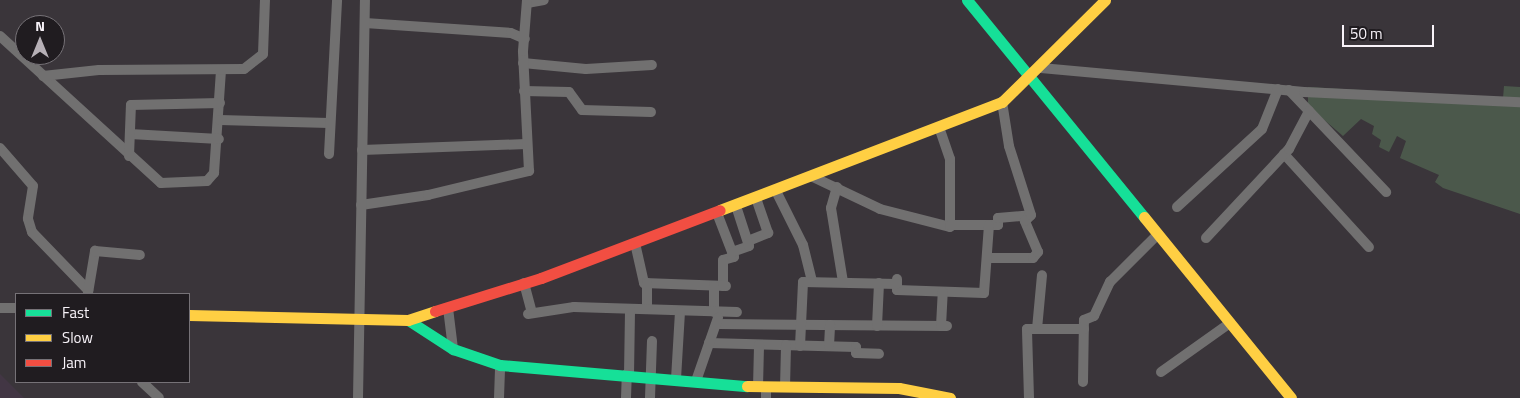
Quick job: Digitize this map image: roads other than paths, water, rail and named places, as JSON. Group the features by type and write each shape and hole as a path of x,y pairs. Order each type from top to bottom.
{"street":[{"path":"43,76 99,70 244,69 263,54 265,0"},
{"path":"329,154 329,123 337,0"},
{"path":"358,398 365,0"},
{"path":"361,205 524,174 529,171 523,63 527,1 544,0"},
{"path":"967,0 1291,398"},
{"path":"190,314 359,321 408,320 524,283 756,199 1002,102 1031,78 1105,0"},
{"path":"365,23 511,33 524,39"},
{"path":"0,36 129,156 161,182 207,180 216,166 220,120 221,70"},
{"path":"523,63 586,69 652,65"},
{"path":"1041,68 1284,90 1520,102"},
{"path":"1284,90 1309,111 1386,192"},
{"path":"1177,207 1262,129 1284,90"},
{"path":"524,91 569,92 582,110 651,112"},
{"path":"1002,102 1009,146 1031,216"},
{"path":"129,156 131,105 220,103"},
{"path":"1206,238 1284,154 1309,111"},
{"path":"220,120 329,123"},
{"path":"939,127 950,159 950,225"},
{"path":"130,134 219,139"},
{"path":"362,150 526,144"},
{"path":"0,148 34,186 28,219 32,232 88,292"},
{"path":"1284,154 1369,247"},
{"path":"813,177 880,209 950,225 998,225 998,218 1031,216"},
{"path":"837,188 831,208 843,282"},
{"path":"776,191 803,245 812,280"},
{"path":"748,241 768,233 756,199"},
{"path":"732,252 749,246 736,206"},
{"path":"696,381 709,343 718,324 716,312 724,260 734,257 717,213"},
{"path":"800,346 803,282 812,280 897,282 897,290 984,294 984,259 1034,258 1038,252 1025,220 1031,216"},
{"path":"989,225 989,258"},
{"path":"1083,382 1084,320 1094,316 1110,282 1158,234"},
{"path":"635,243 647,283 647,309"},
{"path":"88,292 95,251 140,255"},
{"path":"1038,329 1042,275"},
{"path":"524,283 530,314 574,307 737,312"},
{"path":"647,283 721,286"},
{"path":"876,326 879,283"},
{"path":"718,324 944,326 943,292"},
{"path":"0,308 15,308"},
{"path":"448,308 452,349"},
{"path":"626,398 630,309"},
{"path":"676,379 680,311"},
{"path":"408,320 452,349 500,365 628,374 764,391 785,388 900,388 950,398"},
{"path":"1161,372 1230,322"},
{"path":"830,324 830,346"},
{"path":"1029,398 1027,329 1084,330"},
{"path":"650,398 652,341"},
{"path":"709,343 830,346 879,354"},
{"path":"759,345 764,391"},
{"path":"785,388 786,345"},
{"path":"499,398 500,365"},
{"path":"143,383 159,398"}]}
